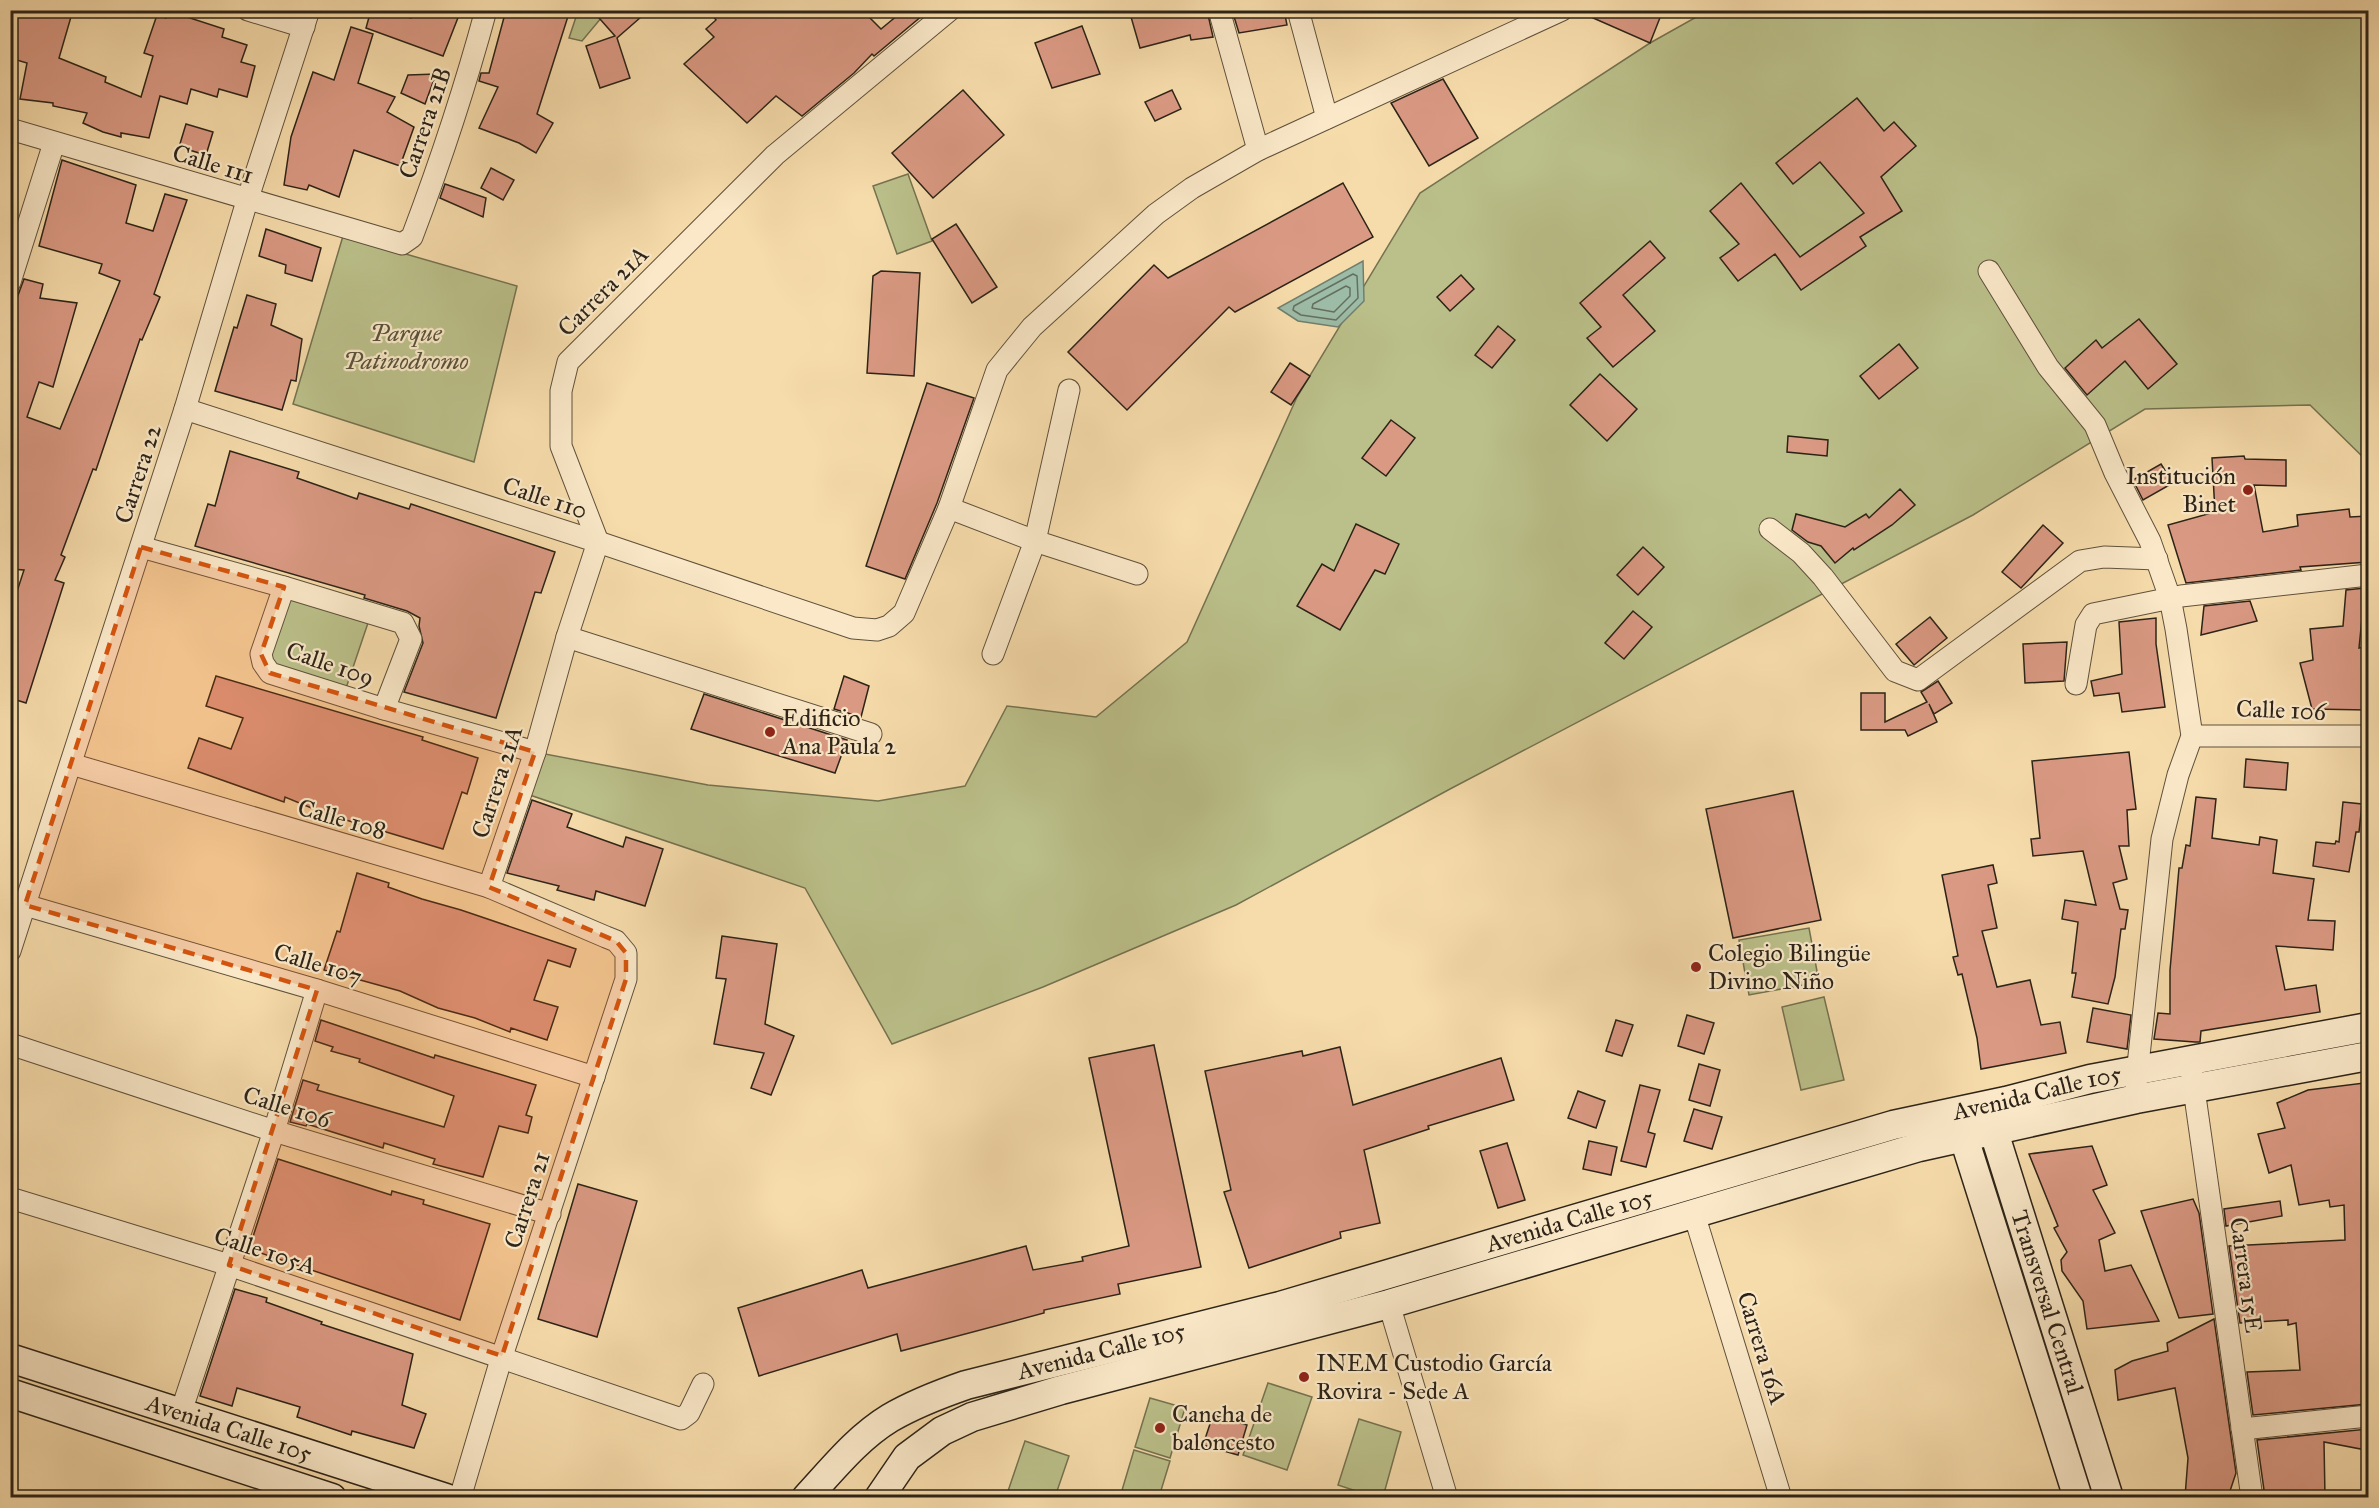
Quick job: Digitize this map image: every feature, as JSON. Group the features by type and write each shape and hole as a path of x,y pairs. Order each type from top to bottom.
{"main road":[{"name":"Avenida Calle 105","path":"1990,1118 2090,1079 2368,1027"},
{"name":"Avenida Calle 105","path":"806,1497 857,1444 888,1419 934,1396 966,1385 1280,1306 1893,1125 1959,1124 2136,1100 2368,1056"},
{"name":"Transversal Central","path":"1990,1118 2109,1497"},
{"name":"Avenida Calle 105","path":"879,1497 896,1470 925,1441 972,1417 1061,1390 1389,1304 1694,1214 1893,1154 1959,1124"},
{"name":"Transversal Central","path":"1959,1124 2078,1497"},
{"name":"Avenida Calle 105","path":"10,1358 446,1497"},
{"name":"Avenida Calle 105","path":"10,1393 332,1497"}],"street":[{"path":"248,10 306,19"},
{"name":"Carrera 21B","path":"402,244 412,237 438,168 468,79 486,10"},
{"name":"Carrera 21A","path":"489,887 535,752 567,637 598,542 561,446 561,392 568,362 775,155 950,10"},
{"path":"1219,10 1258,150"},
{"path":"1298,10 1327,118"},
{"path":"1137,574 1035,541 949,508 997,370 1032,327 1156,214 1192,188 1258,150 1562,10"},
{"name":"Carrera 22","path":"10,951 185,409 247,201 306,19"},
{"name":"Calle 111","path":"10,129 247,201 402,244"},
{"path":"10,282 54,143"},
{"path":"1989,271 2048,367 2095,425 2157,559 2170,598 2192,736 2178,775 2162,839 2135,1071 2136,1100"},
{"path":"993,654 1035,541 1069,390"},
{"name":"Calle 110","path":"185,409 598,542 853,628 877,630 889,626 904,613 949,508"},
{"path":"1770,529 1801,553 1823,577 1895,670 1918,680 2080,561 2104,557 2157,559"},
{"path":"141,546 403,623 411,639 384,709"},
{"path":"2076,684 2088,618 2093,614 2170,598 2286,582 2368,575"},
{"name":"Calle 109","path":"284,587 261,654 262,663 270,673 384,709 535,752"},
{"path":"567,637 871,734"},
{"name":"Calle 106","path":"2192,736 2368,736"},
{"name":"Calle 108","path":"71,764 489,887 596,933"},
{"name":"Calle 107","path":"25,904 317,990 594,1077"},
{"name":"Carrera 21","path":"460,1497 502,1356 626,979 626,953 616,941 596,933"},
{"path":"181,1412 274,1131 317,990"},
{"name":"Calle 106","path":"10,1044 274,1131 550,1214"},
{"name":"Carrera 15E","path":"2190,1060 2252,1497"},
{"name":"Calle 105A","path":"10,1198 229,1265 502,1356 681,1419 689,1413 703,1384"},
{"name":"Carrera 16A","path":"1694,1214 1781,1497"},
{"path":"1389,1304 1447,1497"},
{"path":"2242,1429 2368,1416"}],"highlighted area":[{"path":"141,547 284,587 261,654 270,673 535,752 489,887 616,941 626,953 626,979 502,1356 229,1265 317,990 25,905"}],"green space":[{"path":"578,11 607,11 582,41 569,38"},
{"path":"1707,11 2368,11 2368,462 2310,405 2145,409 1973,515 1450,789 1236,905 1043,987 892,1044 805,888 515,790 540,753 708,785 878,801 965,786 1007,706 1096,717 1187,642 1297,397 1420,193 1650,43"},
{"path":"908,174 932,241 897,254 873,186"},
{"name":"Parque Patinodromo","path":"343,236 517,286 474,462 293,404"},
{"path":"288,592 370,617 343,697 263,671"},
{"path":"1809,928 1819,982 1749,995 1739,940"},
{"path":"1824,997 1844,1080 1801,1090 1782,1007"},
{"path":"1268,1383 1312,1397 1287,1470 1243,1455"},
{"name":"Cancha de baloncesto","path":"1150,1398 1185,1408 1170,1458 1135,1447"},
{"path":"1359,1419 1401,1432 1383,1497 1374,1497 1338,1485"},
{"path":"1025,1441 1069,1456 1055,1497 1006,1497"},
{"name":"Cancha de baloncesto","path":"1134,1450 1170,1461 1159,1497 1120,1497"}],"water":[{"path":"1363,261 1364,301 1338,327 1298,321 1278,308"}],"building":[{"path":"13,10 73,10 59,58 106,77 105,82 141,97 153,56 144,53 157,15 166,18 168,10 188,13 187,17 224,29 222,37 247,45 241,62 255,66 247,97 219,89 217,97 191,89 187,104 160,96 149,138 121,133 121,137 103,132 83,123 87,113 53,106 53,103 20,99 27,63 10,58"},
{"path":"371,10 387,10 411,18 413,10 461,10 443,56 366,28"},
{"path":"506,10 570,10 537,114 553,123 536,153 519,143 479,128 498,87 479,81 481,73 489,73"},
{"path":"592,10 649,10 617,38 630,78 600,88 586,46 615,36"},
{"path":"709,10 862,10 881,29 904,10 929,10 874,56 872,54 854,73 802,116 776,96 747,123 684,64 714,37 706,29 716,20"},
{"path":"1129,10 1207,10 1213,37 1191,40 1190,35 1140,48"},
{"path":"1232,10 1284,10 1287,25 1239,33"},
{"path":"1575,10 1663,10 1650,43"},
{"path":"1082,26 1100,74 1052,88 1035,43"},
{"path":"351,27 373,34 358,83 395,97 387,112 414,127 400,166 354,150 339,197 309,185 307,190 284,185 291,137 313,72 334,80"},
{"path":"436,74 425,104 401,93 408,75"},
{"path":"1443,79 1478,138 1429,166 1391,103"},
{"path":"963,90 1004,135 933,198 892,153"},
{"path":"1172,90 1181,109 1155,121 1145,102"},
{"path":"1857,98 1884,131 1894,122 1916,146 1881,177 1902,211 1860,237 1866,246 1801,290 1775,254 1738,281 1720,258 1739,244 1710,211 1741,183 1800,257 1864,213 1820,162 1793,184 1776,163"},
{"path":"186,124 213,132 206,155 179,147"},
{"path":"62,160 136,185 126,223 153,231 165,194 187,200 154,294 160,297 142,340 140,339 96,470 93,469 61,555 65,557 55,580 64,583 26,703 10,698 10,613 24,570 10,569 10,317 24,279 43,284 40,298 77,303 53,387 39,382 27,417 60,429 120,281 99,273 102,264 39,246"},
{"path":"491,168 514,180 503,200 481,188"},
{"path":"1343,183 1373,237 1235,312 1229,307 1127,410 1068,352 1154,265 1168,278"},
{"path":"445,184 486,198 483,217 440,198"},
{"path":"956,224 997,287 972,303 932,239"},
{"path":"266,229 321,248 312,281 285,273 286,265 259,256"},
{"path":"1650,241 1665,258 1623,295 1655,331 1613,367 1587,338 1601,327 1580,303"},
{"path":"881,271 920,273 914,376 867,373 873,276"},
{"path":"1461,275 1474,289 1450,311 1437,297"},
{"path":"247,295 276,304 271,325 302,339 296,381 291,380 282,410 215,391 234,327 237,328"},
{"path":"2139,319 2177,364 2148,389 2125,361 2087,395 2065,368 2096,340 2102,348"},
{"path":"1498,326 1515,340 1492,368 1475,355"},
{"path":"1899,344 1918,368 1879,399 1860,376"},
{"path":"1290,363 1310,376 1291,405 1271,392"},
{"path":"1600,374 1637,409 1607,441 1570,405"},
{"path":"927,383 974,398 937,503 905,579 866,566"},
{"path":"1391,420 1415,438 1386,476 1362,458"},
{"path":"1788,436 1828,440 1827,456 1787,452"},
{"path":"230,451 299,472 297,478 357,499 359,493 409,509 411,504 555,552 541,593 535,592 496,718 404,692 423,643 419,626 420,618 407,611 364,598 365,595 195,546 208,504 215,506"},
{"path":"2244,456 2245,459 2286,460 2286,486 2254,485 2263,532 2298,526 2297,515 2349,509 2350,517 2368,516 2368,562 2300,567 2301,570 2186,583 2168,525 2215,512 2212,458"},
{"path":"2161,464 2173,483 2143,500 2133,480"},
{"path":"1900,489 1915,505 1892,525 1854,550 1853,548 1835,563 1821,546 1808,542 1792,530 1796,514 1845,527 1866,514 1869,518"},
{"path":"1356,524 1399,544 1385,574 1375,570 1340,630 1297,606 1322,564 1334,571"},
{"path":"2043,525 2063,543 2021,588 2002,572"},
{"path":"1643,547 1664,567 1638,595 1617,575"},
{"path":"2365,588 2359,648 2368,646 2368,710 2312,709 2300,663 2313,660 2310,629 2343,626 2346,590"},
{"path":"2250,601 2257,621 2201,635 2204,606"},
{"path":"1633,611 1652,627 1624,659 1605,643"},
{"path":"1930,617 1947,638 1914,665 1896,644"},
{"path":"2156,618 2156,644 2165,707 2122,712 2119,693 2094,696 2091,681 2122,674 2119,622"},
{"path":"2067,642 2064,681 2025,683 2023,644"},
{"path":"216,676 423,737 422,740 478,758 467,794 462,792 443,849 326,814 285,797 284,802 188,768 199,738 231,749 243,718 206,706"},
{"path":"844,676 869,686 861,717 834,709"},
{"path":"1938,681 1952,703 1934,714 1929,704 1937,722 1908,736 1905,730 1861,730 1861,693 1885,693 1885,722 1927,702 1921,692"},
{"name":"Edificio Ana Paula 2","path":"704,694 847,740 835,773 691,729"},
{"path":"2129,752 2136,809 2127,810 2129,846 2119,846 2127,879 2113,883 2120,909 2128,910 2125,929 2121,929 2115,977 2108,1004 2072,997 2076,973 2072,973 2078,922 2062,919 2065,900 2096,905 2083,851 2033,856 2031,839 2040,838 2032,761"},
{"path":"2246,759 2288,763 2286,790 2244,787"},
{"path":"1793,791 1821,920 1733,938 1706,809"},
{"path":"2196,797 2216,799 2212,838 2259,845 2260,837 2277,840 2273,873 2314,879 2308,920 2335,921 2333,950 2276,946 2285,990 2316,985 2320,1012 2201,1031 2200,1042 2154,1039 2158,1013 2170,1014 2170,970 2179,868 2182,868 2186,845 2190,846"},
{"path":"532,800 572,814 567,827 623,847 626,837 663,849 645,906 596,891 594,900 557,890 559,886 507,873"},
{"path":"2343,802 2362,804 2359,832 2356,832 2349,872 2313,866 2316,842 2335,844 2336,841 2339,842"},
{"path":"1993,865 1997,883 1988,885 1997,928 1982,931 1997,987 2030,980 2041,1025 2060,1022 2066,1053 1981,1069 1977,1038 1962,974 1958,975 1953,957 1958,956 1942,875"},
{"path":"357,873 389,883 388,887 422,899 576,949 570,967 548,960 534,1000 558,1007 547,1040 511,1028 510,1032 475,1018 438,1008 400,991 324,970 337,931 340,932"},
{"path":"722,936 777,944 765,1024 794,1036 771,1095 751,1088 764,1053 714,1044 726,979 716,978"},
{"path":"2093,1008 2131,1015 2127,1049 2087,1042"},
{"path":"1687,1015 1714,1023 1704,1054 1678,1046"},
{"path":"321,1020 434,1058 435,1055 536,1085 526,1115 532,1117 528,1133 499,1126 483,1177 433,1164 435,1159 384,1143 383,1148 307,1124 306,1126 290,1122 303,1080 319,1085 317,1090 444,1127 454,1096 359,1062 360,1059 331,1051 333,1047 315,1041"},
{"path":"1616,1020 1633,1025 1622,1056 1606,1051"},
{"path":"1154,1045 1201,1267 1118,1284 1120,1294 1044,1310 1044,1313 901,1351 897,1334 759,1376 738,1308 862,1270 868,1288 1026,1246 1033,1270 1083,1261 1082,1257 1129,1246 1089,1058"},
{"path":"1340,1047 1353,1105 1501,1058 1514,1100 1428,1126 1429,1129 1364,1150 1380,1223 1340,1232 1341,1238 1249,1268 1224,1192 1231,1190 1205,1071 1302,1051 1303,1056"},
{"path":"1699,1064 1720,1070 1710,1106 1689,1100"},
{"path":"2364,1083 2368,1107 2368,1404 2253,1415 2247,1372 2300,1370 2296,1323 2288,1325 2288,1320 2240,1323 2229,1246 2345,1240 2344,1205 2330,1207 2329,1200 2299,1205 2291,1165 2269,1173 2258,1134 2285,1128 2277,1103 2308,1090"},
{"path":"1640,1085 1660,1090 1648,1132 1655,1134 1646,1167 1621,1161"},
{"path":"1578,1091 1605,1101 1596,1128 1568,1118"},
{"path":"1694,1109 1722,1117 1712,1149 1684,1141"},
{"path":"1589,1141 1617,1147 1611,1175 1583,1169"},
{"path":"1507,1143 1525,1200 1498,1208 1480,1151"},
{"path":"2092,1146 2107,1185 2093,1190 2115,1233 2099,1240 2105,1271 2131,1265 2159,1321 2087,1329 2083,1301 2062,1271 2061,1260 2067,1252 2054,1228 2058,1226 2029,1154"},
{"path":"278,1159 391,1195 392,1191 424,1200 423,1204 490,1224 460,1320 249,1249"},
{"path":"578,1184 637,1201 597,1337 538,1319"},
{"path":"2193,1199 2199,1213 2213,1314 2179,1318 2141,1211"},
{"path":"2280,1201 2282,1216 2226,1226 2224,1209"},
{"path":"235,1289 267,1298 266,1302 322,1322 321,1324 413,1354 402,1405 426,1414 414,1448 352,1431 351,1435 297,1417 300,1407 237,1388 232,1406 200,1396"},
{"path":"2214,1319 2236,1473 2228,1497 2185,1497 2188,1458 2175,1388 2118,1400 2115,1370 2132,1361 2168,1351 2167,1343"},
{"path":"1213,1415 1247,1425 1238,1455 1203,1445"},
{"path":"2368,1429 2366,1450 2324,1442 2325,1497 2265,1497 2257,1440"}],"place":[{"name":"Institución Binet","path":"2248,490"},
{"name":"Edificio Ana Paula 2","path":"770,732"},
{"name":"Colegio Bilingüe Divino Niño","path":"1696,967"},
{"name":"INEM Custodio García Rovira - Sede A","path":"1304,1377"},
{"name":"Cancha de baloncesto","path":"1160,1428"}]}
